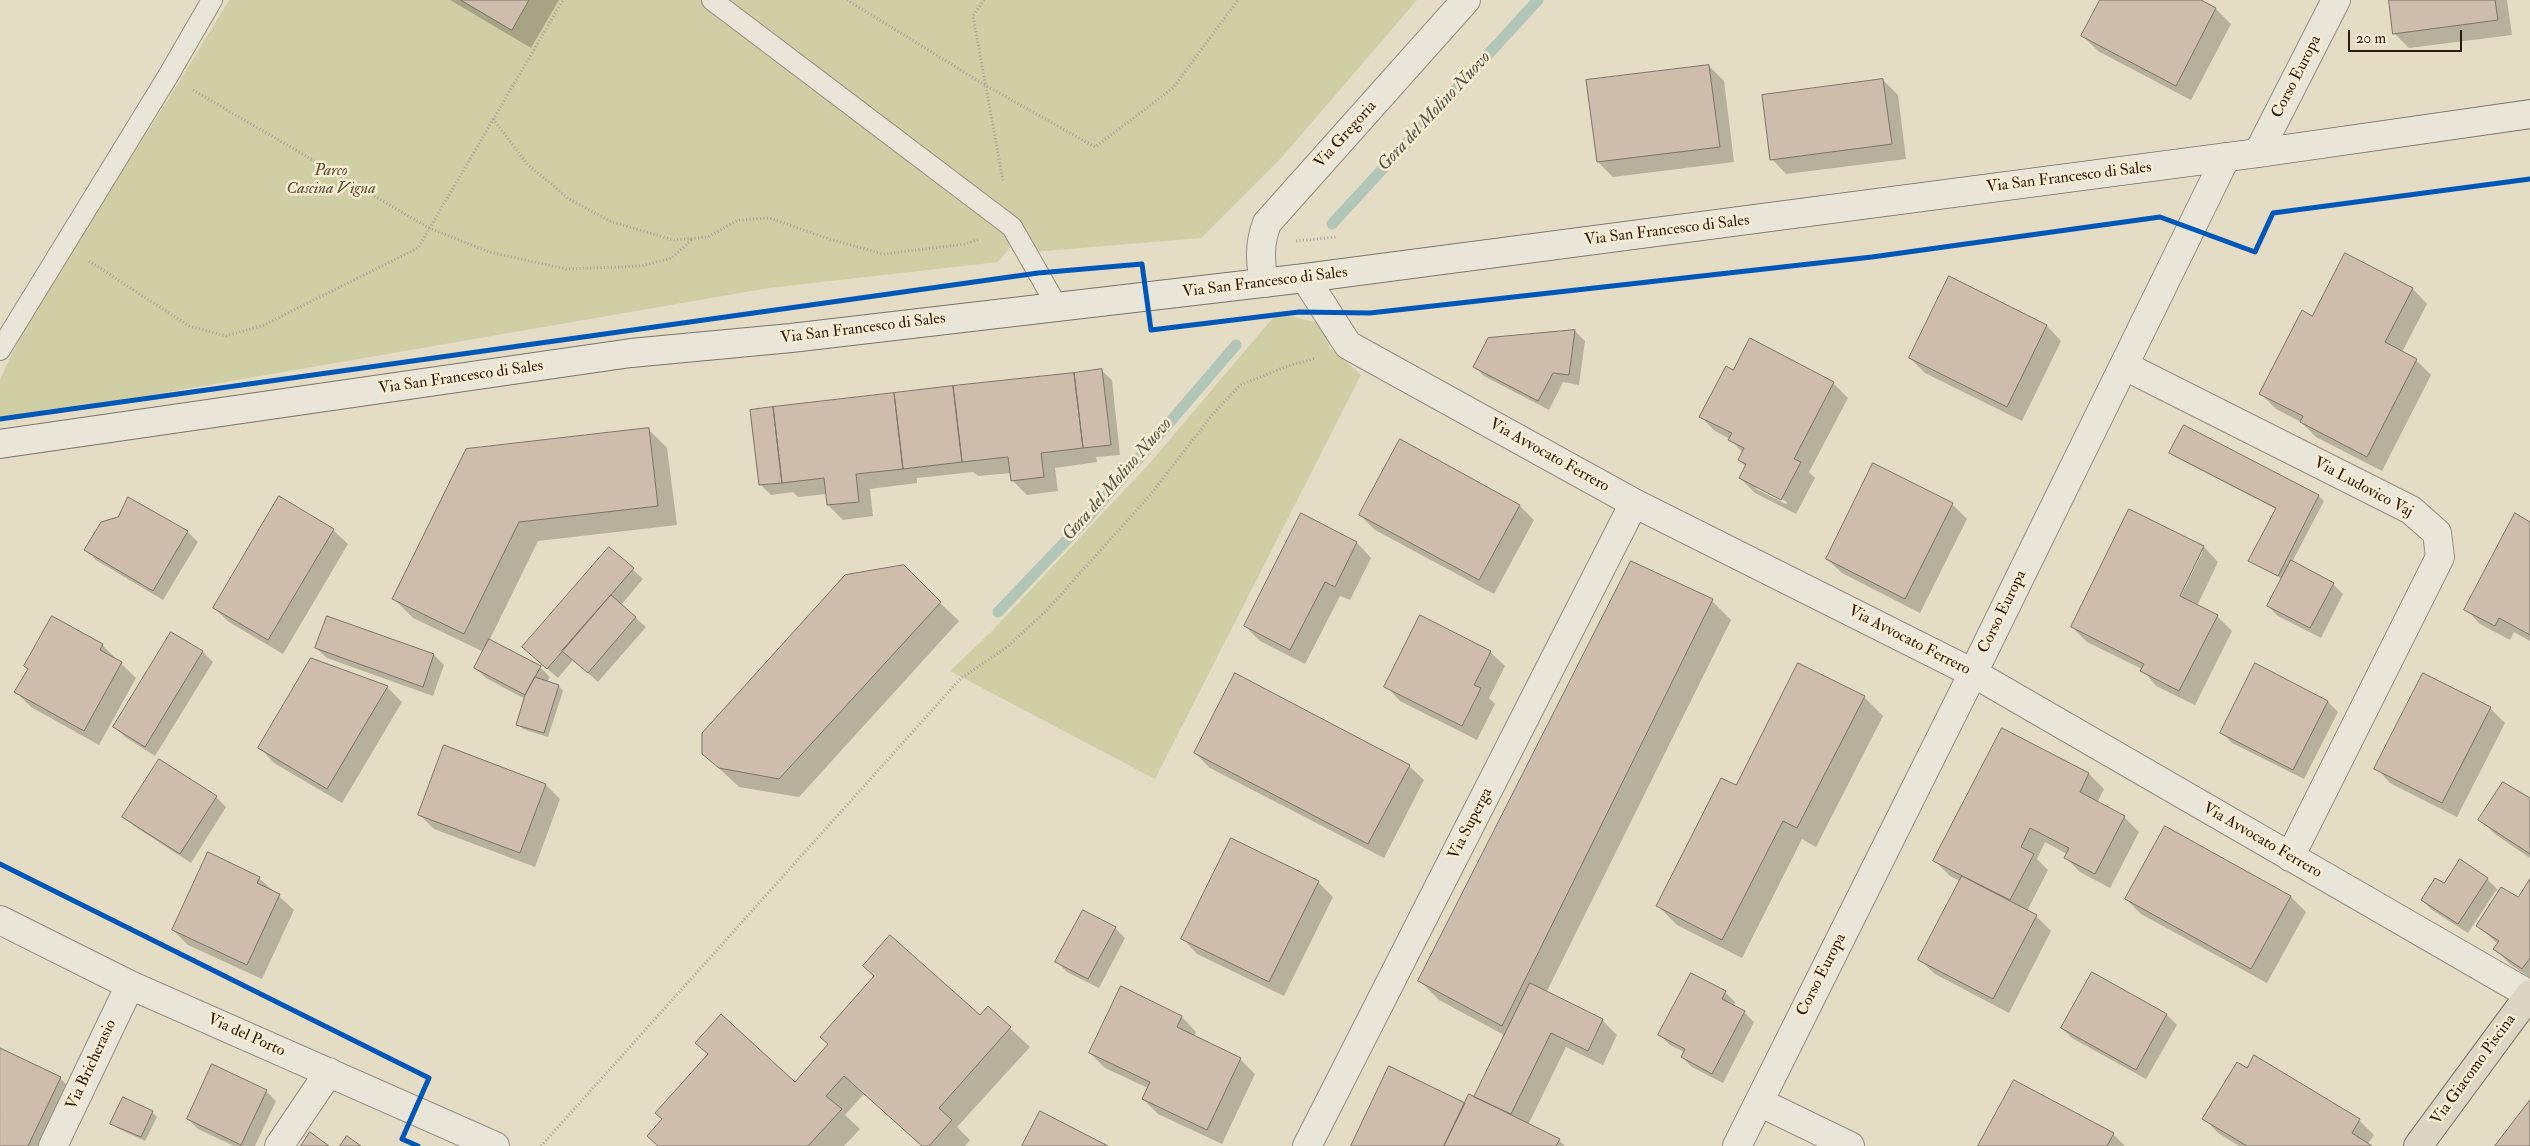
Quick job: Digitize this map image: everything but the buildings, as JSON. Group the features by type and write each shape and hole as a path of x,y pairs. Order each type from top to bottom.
{"main road":[{"name":"Via Giacomo Piscina","path":"2418,1146 2530,995"}],"street":[{"name":"Via Gregoria","path":"1264,283 1259,258 1262,234 1267,223 1466,0"},
{"name":"Corso Europa","path":"2258,153 2336,0"},
{"name":"Via San Francesco di Sales","path":"0,444 631,353 791,338 1305,278 2258,153 2530,114"},
{"name":"Corso Europa","path":"1737,1146 2125,366 2226,157"},
{"name":"Via Avvocato Ferrero","path":"1305,278 1349,344 1634,503 1973,673 2530,995"},
{"name":"Via Ludovico Vaj","path":"2125,366 2411,510 2438,533 2440,558 2290,857"},
{"name":"Via Superga","path":"1307,1146 1634,503"},
{"name":"Via del Porto","path":"0,920 130,985 495,1146"},
{"name":"Via Bricherasio","path":"53,1146 130,985"},
{"path":"280,1146 329,1072"},
{"path":"1759,1102 1850,1146"}],"lane":[{"path":"0,350 63,244 168,76 212,0"},
{"path":"712,0 1012,226 1057,306"}],"path":[{"path":"63,244 188,326 226,336 264,326 418,248 563,0"},
{"path":"847,0 985,84 1095,147 1173,88 1238,0"},
{"path":"493,119 528,165 569,200 612,222 674,240 708,237 738,220 770,218 826,238 883,254 966,244 1012,226 974,16 984,0"},
{"path":"168,76 429,228 489,252 566,268 641,266 672,258 693,238"},
{"path":"541,1146 961,678 1007,648 1047,610 1151,494 1212,414 1240,385 1288,366 1324,356 1349,344"}],"green space":[{"name":"Parco Cascina Vigna","path":"229,0 1417,0 1283,156 1201,238 1033,252 1024,230 998,262 769,288 0,421 0,380 13,351 65,260 171,95"},
{"path":"1277,313 1332,326 1329,347 1361,375 1155,779 950,671 992,631 1149,464"}],"waterway":[{"name":"Gora del Molino Nuovo","path":"1332,224 1538,0"},
{"name":"Gora del Molino Nuovo","path":"998,612 1085,521 1236,345"}],"cycle path":[{"path":"0,419 1038,273 1142,264 1151,330 1299,312 1370,313 1872,257 2160,217 2255,252 2273,213 2530,179"},
{"path":"0,864 429,1078 402,1139 418,1146"}]}
